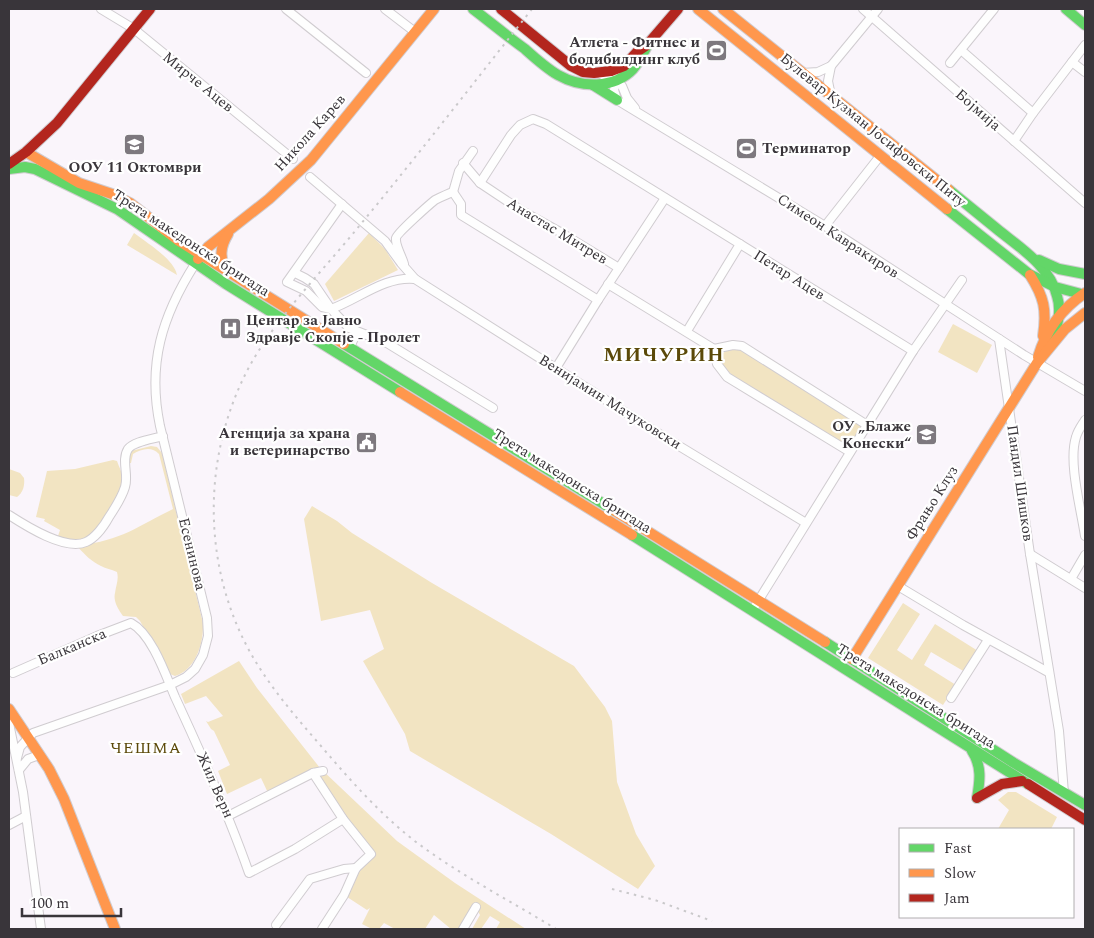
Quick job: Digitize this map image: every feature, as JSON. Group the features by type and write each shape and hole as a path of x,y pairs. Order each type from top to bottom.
{"street":[{"name":"Мирче Ацев","path":"100,9 134,28 293,159"},
{"path":"9,164 38,142 56,123 150,9"},
{"path":"286,9 366,73"},
{"path":"385,9 414,32"},
{"name":"Никола Карев","path":"198,259 208,247 285,184 310,160 434,9"},
{"path":"473,9 558,75 576,83 594,86 621,96"},
{"path":"501,9 571,66 583,72 599,73 626,70"},
{"path":"594,86 615,81 626,70 638,51 647,45 678,9"},
{"name":"Булевар Кузман Јосифовски Питу","path":"698,9 1029,274"},
{"name":"Булевар Кузман Јосифовски Питу","path":"723,9 1031,256 1046,271 1055,287"},
{"name":"Бојмија","path":"862,9 1085,203"},
{"path":"802,73 818,72 831,66 878,9"},
{"path":"950,64 994,9"},
{"path":"1066,9 1085,25"},
{"path":"1014,141 1085,45"},
{"path":"961,50 1033,113"},
{"path":"1072,62 1085,72"},
{"path":"831,66 828,82 831,96"},
{"path":"621,96 626,70"},
{"path":"599,73 615,81"},
{"path":"615,81 614,90 621,96"},
{"name":"Симеон Кавракиров","path":"621,96 638,112 825,226 999,339 1085,391"},
{"name":"Петар Ацев","path":"480,184 511,135 520,125 532,119 546,124 913,352"},
{"path":"38,142 45,168"},
{"path":"473,151 459,171 453,192 461,204 461,215 598,300"},
{"name":"Трета македонска бригада","path":"26,152 35,156 45,168 131,217 198,259 1085,820"},
{"path":"825,226 880,156"},
{"name":"Анастас Митрев","path":"464,163 480,184 522,212 560,232 619,268 556,368"},
{"name":"Трета македонска бригада","path":"9,169 25,167 45,168"},
{"name":"Венијамин Мачуковски","path":"310,177 385,241 415,279 806,523"},
{"path":"405,268 396,238 399,232 432,203 453,192"},
{"path":"619,268 665,198"},
{"path":"342,204 288,282 306,291 322,307 330,309 391,281 415,279"},
{"path":"230,274 220,255 223,242 232,229"},
{"path":"687,331 740,244"},
{"name":"Булевар Кузман Јосифовски Питу","path":"1031,256 1068,271 1085,274"},
{"name":"Трета македонска бригада","path":"198,259 230,274 346,345 1064,789 1085,805"},
{"name":"Есенинова","path":"27,738 33,733 170,685 186,677 195,669 203,655 208,632 205,606 163,436 155,394 156,353 162,329 172,305 198,259"},
{"path":"295,273 314,284 330,309 349,328 387,343 493,408"},
{"path":"1029,274 1055,287 1084,294"},
{"path":"1029,274 1044,301 1046,314 1042,341"},
{"path":"752,611 913,352 962,280"},
{"name":"Анастас Митрев","path":"608,284 714,349"},
{"name":"Фрањо Клуз","path":"1053,341 1060,314 1055,287"},
{"name":"Фрањо Клуз","path":"1037,363 1042,341 1060,314 1084,294"},
{"name":"Фрањо Клуз","path":"852,659 1037,363 1053,341 1085,313"},
{"path":"346,345 349,328"},
{"path":"346,345 357,332"},
{"name":"Пандил Шишков","path":"999,339 1030,554 1085,588"},
{"path":"850,452 727,377 717,364 714,349 733,345 742,346 867,425"},
{"path":"1085,420 1076,437 1074,457 1085,536"},
{"path":"9,515 55,539 71,543 85,542 96,534 106,522 124,490 126,457 129,448 135,444 163,436"},
{"path":"1030,554 1059,731 1064,789"},
{"path":"1071,579 1085,555"},
{"path":"898,586 988,640 1048,672"},
{"name":"Жил Верн","path":"131,623 138,627 147,638 170,685 228,816 249,873 343,819"},
{"name":"Балканска","path":"13,672 131,623"},
{"path":"951,698 988,640"},
{"path":"9,709 64,799 115,929"},
{"path":"9,724 13,754 19,770 41,929"},
{"path":"13,754 27,738"},
{"path":"968,746 980,766 977,798 1002,784 1022,781"},
{"path":"19,770 28,759 39,756"},
{"path":"228,816 313,773 323,771"},
{"path":"313,773 343,819 371,854 356,868 344,895 322,929"},
{"path":"9,825 26,816"},
{"path":"276,925 310,879 344,869 356,868"},
{"path":"463,929 476,907"}],"shaded area":[{"path":"134,233 166,257 177,275 127,245"},
{"path":"369,233 385,249 398,270 334,301 325,284"},
{"path":"953,324 992,345 977,373 938,352"},
{"path":"739,348 862,425 848,447 732,375 723,365 721,357 726,351"},
{"path":"151,446 157,447 162,453 203,623 200,647 193,662 182,673 175,676 170,674 140,621 136,617 123,616 118,608 115,602 118,580 117,572 94,562 78,547 79,545 118,536 173,509 159,454 150,449 139,451 133,454 131,463 129,463 131,451"},
{"path":"113,460 117,461 122,473 122,486 103,522 90,536 85,539 72,540 58,536 60,530 44,521 45,519 36,517 47,471 75,469"},
{"path":"9,469 20,473 24,478 23,489 17,497 9,495"},
{"path":"312,506 432,583 574,666 605,707 612,721 617,782 636,834 655,866 638,889 551,834 410,751 405,734 363,661 384,649 370,610 321,621 304,519"},
{"path":"903,603 920,614 897,650 912,660 935,624 978,651 965,672 931,652 924,665 956,685 943,705 868,658"},
{"path":"239,661 257,688 320,768 397,841 455,883 526,929 496,929 500,922 490,916 481,929 472,929 480,915 476,908 463,929 451,929 434,915 425,929 395,929 384,923 379,929 372,929 362,924 370,908 367,910 344,895 356,868 371,854 313,773 269,795 261,778 227,794 218,771 230,765 214,731 206,721 208,722 223,716 206,696 185,704 181,694"},
{"path":"1008,792 1016,792 1057,817 1052,828 999,828 1009,810 998,800"}],"railway":[{"path":"532,9 382,198 286,313 259,350 248,369 233,403 222,438 216,474 214,511 216,547 223,583 234,618 257,665 292,712 354,784 416,842 485,887 556,929"},
{"path":"612,889 655,900 712,921"}],"traffic: fast":[{"path":"473,9 549,69 558,75 577,82 587,84 607,83 625,76 639,61 647,46"},
{"path":"1066,9 1085,25"},
{"path":"593,85 617,100"},
{"path":"9,169 25,167 35,169 117,209 226,284 400,392"},
{"path":"949,190 1024,250 1048,275 1057,296 1059,307 1053,341"},
{"path":"947,209 1029,274 1055,287 1085,295"},
{"path":"1039,260 1059,269 1085,274"},
{"path":"344,344 615,511"},
{"path":"632,535 1028,784"},
{"path":"825,642 1014,763 1085,805"},
{"path":"972,751 979,768 977,798"}],"traffic: slow":[{"path":"198,259 208,247 269,199 311,160 434,9"},
{"path":"698,9 947,209"},
{"path":"723,9 949,190"},
{"path":"26,152 79,183 112,194 130,203 179,241 344,344"},
{"path":"227,271 223,262 222,252 223,243 228,234"},
{"path":"1030,275 1043,304 1045,319 1043,336"},
{"path":"1038,357 1045,338 1055,321 1076,299 1085,293"},
{"path":"852,659 1037,363 1065,329 1085,313"},
{"path":"400,392 632,535"},
{"path":"615,511 825,642"},
{"path":"9,709 49,769 64,799 115,929"}],"traffic: jam":[{"path":"9,164 26,152 57,123 150,9"},
{"path":"501,9 571,66 583,72 594,73 611,71 624,66 638,51 647,45 678,9"},
{"path":"977,798 1002,784 1022,781"},
{"path":"1028,784 1085,820"}],"place":[{"name":"Атлета - Фитнес и бодибилдинг клуб","path":"716,51"},
{"name":"ООУ 11 Октомври","path":"135,144"},
{"name":"Терминатор","path":"746,148"},
{"name":"Центар за Јавно Здравје Скопје - Пролет","path":"230,329"},
{"name":"ОУ „Блаже Конески“","path":"927,435"},
{"name":"Агенција за храна и ветеринарство","path":"366,442"}],"district":[{"name":"МИЧУРИН","path":"664,355"},
{"name":"ЧЕШМА","path":"146,748"}]}
